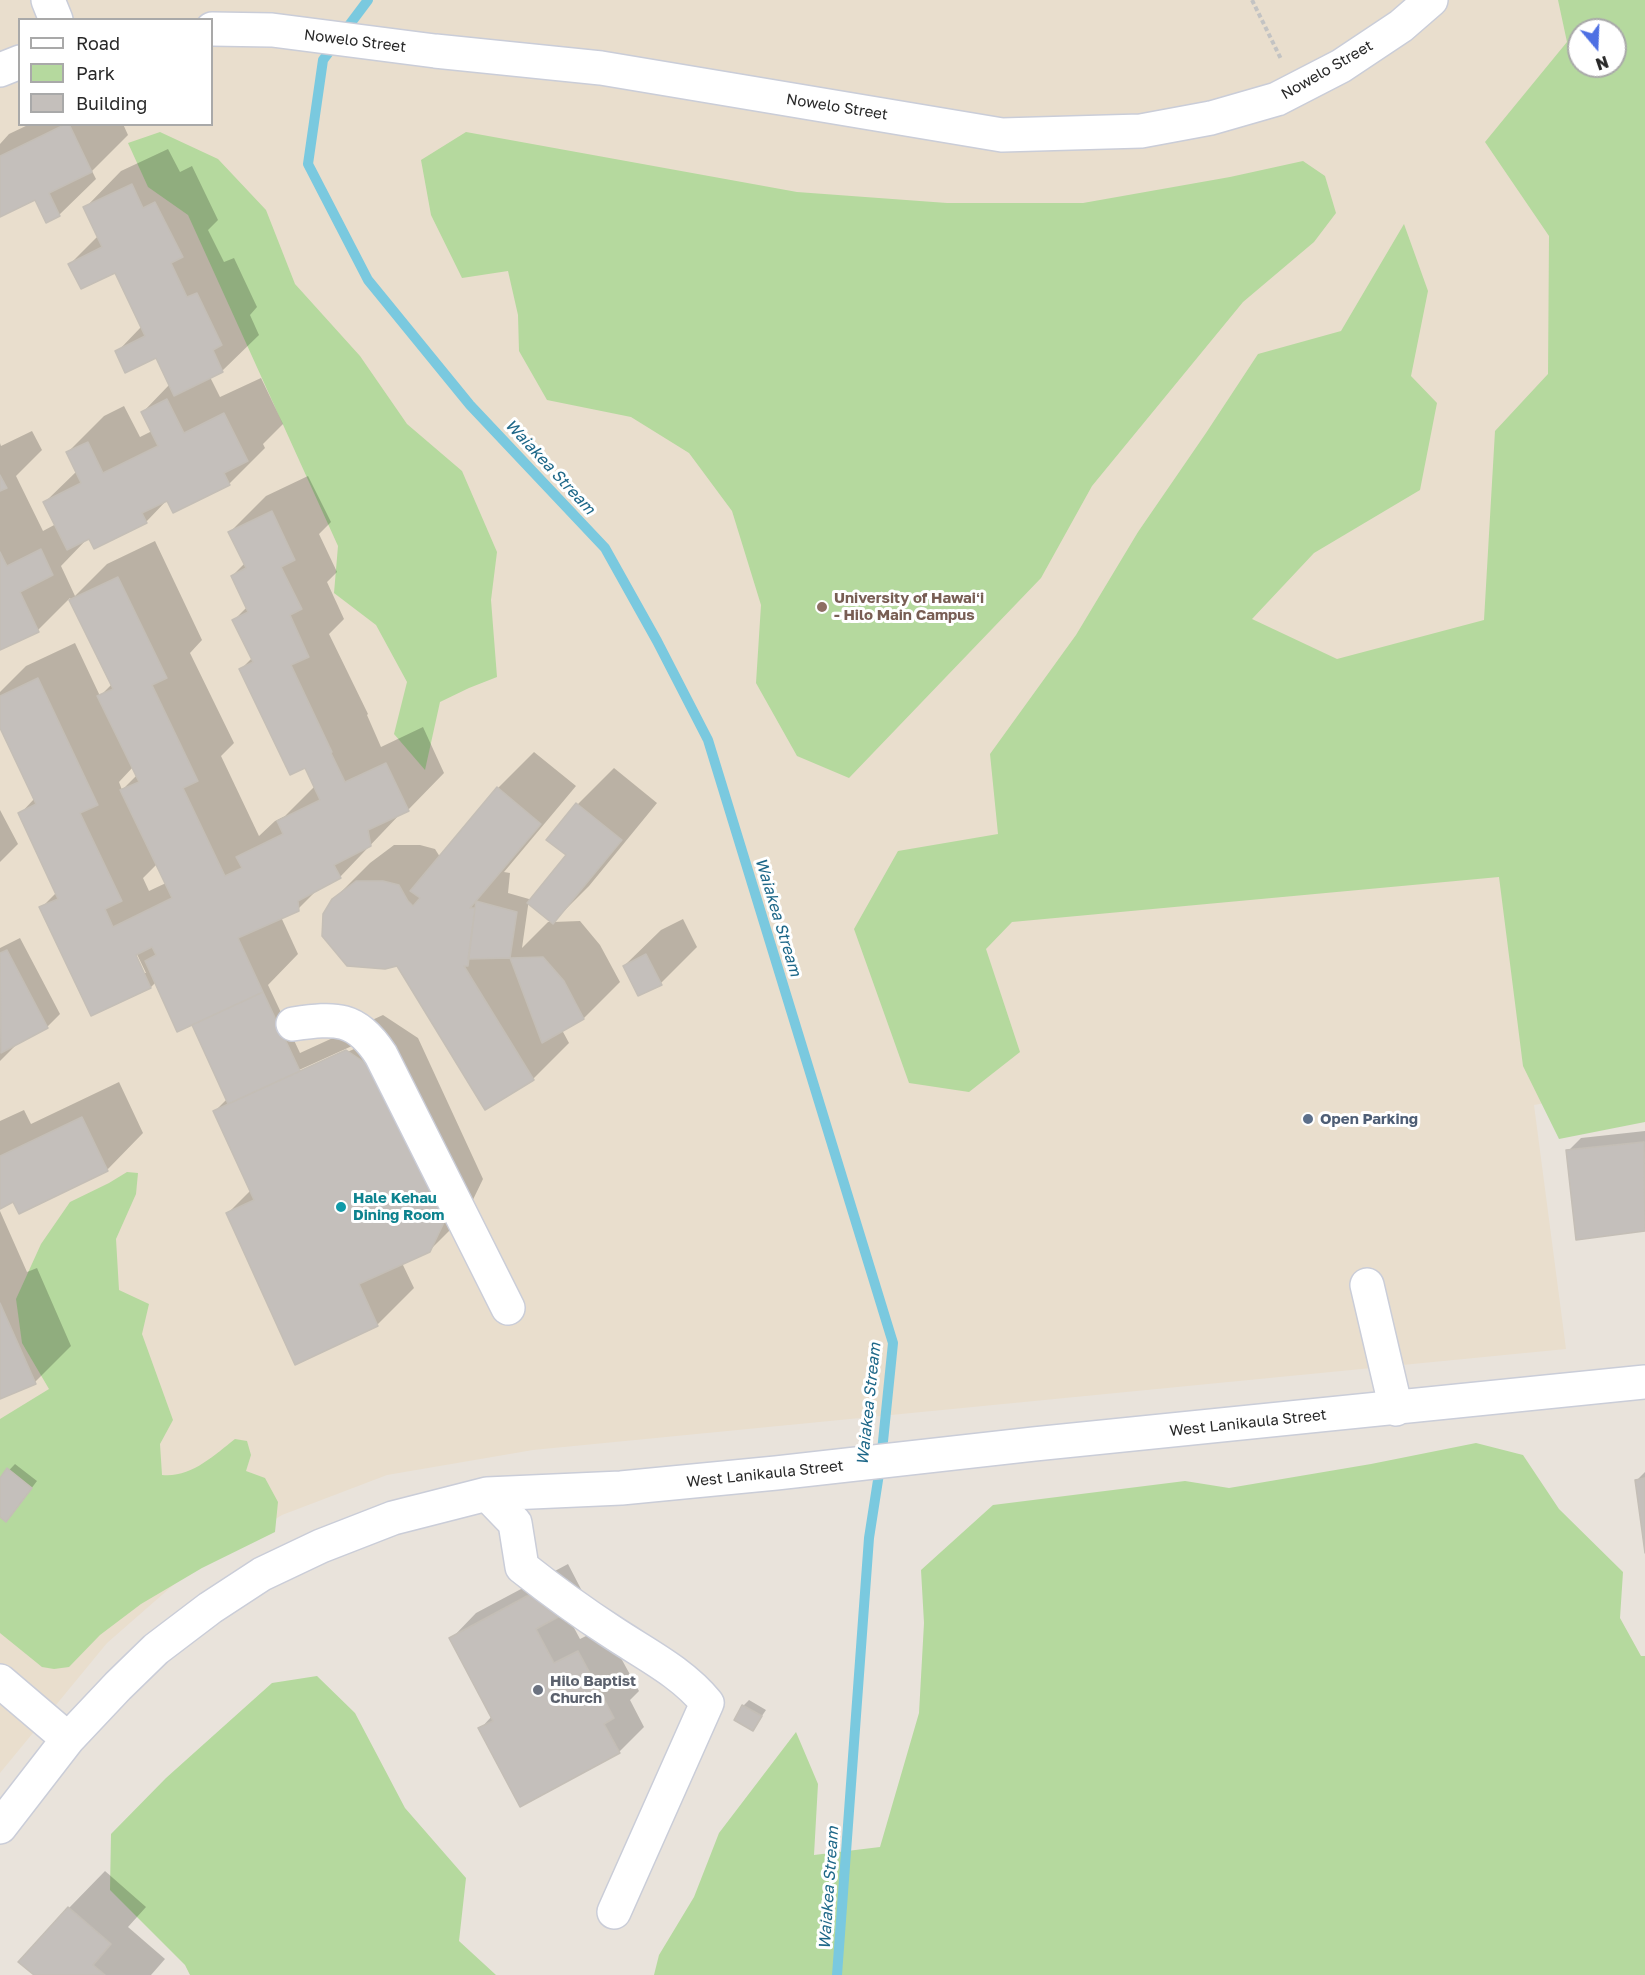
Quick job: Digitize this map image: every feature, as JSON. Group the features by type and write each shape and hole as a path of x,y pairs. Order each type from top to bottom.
{"street":[{"path":"48,0 55,18"},
{"name":"Nowelo Street","path":"213,29 272,30 435,51 601,68 1002,135 1141,131 1211,118 1277,99 1341,66 1401,26 1431,0"},
{"path":"0,70 18,63"},
{"path":"293,1024 328,1019 354,1026 370,1038 381,1055 508,1308"},
{"path":"1367,1285 1396,1409"},
{"name":"West Lanikaula Street","path":"0,1827 68,1738 156,1649 210,1608 262,1574 321,1546 393,1518 488,1494 621,1488 776,1473 1034,1444 1645,1382"},
{"path":"488,1494 515,1523 522,1567 611,1632 656,1659 697,1691 707,1703 614,1912"},
{"path":"0,1681 68,1738"}],"path":[{"path":"1252,0 1296,89"}],"shaded area":[{"name":"University of Hawaiʻi - Hilo Main Campus","path":"0,0 1645,0 1582,1096 1534,1105 1566,1349 533,1450 387,1475 282,1515 187,1573 107,1643 0,1773"}],"green space":[{"path":"1558,0 1645,0 1645,1122 1559,1139 1523,1066 1499,877 1012,922 986,949 1020,1052 969,1092 909,1083 854,929 898,851 998,834 990,754 1076,635 1138,532 1258,354 1341,331 1404,224 1428,291 1411,376 1437,403 1420,490 1314,553 1252,619 1337,659 1484,620 1495,431 1548,374 1549,236 1485,142 1567,42"},
{"path":"160,132 218,159 266,210 295,284 360,356 407,424 462,471 497,552 491,600 497,677 440,702 425,770 394,734 407,682 376,625 334,593 338,546 188,215 148,187 128,143"},
{"path":"466,132 797,192 947,203 1083,203 1230,177 1303,161 1325,176 1336,213 1314,242 1243,302 1092,486 1041,578 849,778 797,756 756,683 761,605 732,511 689,453 631,417 547,400 519,351 518,315 508,271 462,278 431,215 421,160"},
{"path":"127,1172 138,1173 136,1194 116,1239 119,1290 149,1304 142,1334 173,1420 160,1444 162,1475 183,1473 192,1469 210,1459 235,1439 247,1441 251,1455 246,1471 265,1478 278,1502 275,1532 202,1568 141,1604 100,1635 69,1667 54,1669 42,1667 0,1633 0,1419 49,1389 22,1343 16,1299 41,1244 70,1202"},
{"path":"1476,1443 1523,1455 1559,1509 1623,1572 1620,1618 1641,1656 1645,1656 1645,1975 654,1975 659,1955 694,1897 719,1833 796,1732 818,1784 814,1855 880,1847 919,1713 924,1623 921,1570 993,1505 1185,1481 1229,1488 1371,1464"},
{"path":"317,1676 355,1713 405,1808 466,1878 459,1941 496,1975 190,1975 185,1965 110,1890 111,1834 166,1778 272,1683"}],"building":[{"path":"62,126 70,126 92,172 49,193 60,216 46,223 35,200 0,217 0,156"},
{"path":"132,184 143,208 155,202 183,257 171,263 187,297 197,293 222,345 213,350 223,372 174,396 156,358 125,373 115,351 145,336 115,273 81,289 68,264 102,247 83,207"},
{"path":"167,399 184,433 224,413 248,461 224,473 230,485 173,513 167,501 142,513 147,523 94,549 89,539 67,550 43,502 81,483 66,452 88,442 103,473 158,446 141,412"},
{"path":"0,475 7,488 0,491"},
{"path":"272,511 295,560 281,567 302,609 290,615 309,657 291,665 331,753 345,782 386,763 409,811 368,830 371,846 334,865 341,878 298,901 299,911 238,938 263,992 177,1032 145,961 156,955 152,947 136,955 151,988 91,1016 39,907 58,899 18,813 36,804 0,728 0,696 38,678 98,805 80,813 122,901 105,909 113,927 172,898 120,790 139,782 97,696 113,689 69,600 118,577 167,678 152,685 198,781 183,788 225,876 242,868 236,857 283,834 277,821 320,800 305,768 290,775 239,669 253,662 232,620 248,612 231,576 246,568 228,532"},
{"path":"41,549 53,575 20,592 39,632 0,650 0,552 7,566"},
{"path":"497,787 541,824 470,908 475,908 468,966 464,966 534,1080 485,1110 397,966 385,969 347,966 322,936 323,914 332,899 356,881 383,881 399,885 413,906 420,898 410,891"},
{"path":"576,803 622,840 553,924 527,903 566,855 546,840"},
{"path":"476,901 517,912 510,958 468,959"},
{"path":"7,950 48,1028 1,1053 0,953"},
{"path":"646,954 662,985 638,996 623,966"},
{"path":"543,957 564,981 584,1019 542,1043 510,958"},
{"path":"263,992 300,1071 228,1104 192,1025"},
{"name":"Hale Kehau Dining Room","path":"346,1050 382,1074 447,1216 430,1252 359,1284 378,1326 295,1365 226,1213 254,1200 213,1111"},
{"path":"82,1117 108,1171 19,1214 13,1202 0,1209 0,1156"},
{"path":"1644,1142 1645,1231 1576,1240 1566,1150"},
{"path":"0,1303 36,1384 0,1399"},
{"path":"7,1468 32,1488 6,1522 0,1517 0,1478"},
{"path":"1645,1478 1645,1553 1635,1480"},
{"name":"Hilo Baptist Church","path":"542,1588 558,1617 536,1629 554,1663 578,1651 614,1718 604,1724 620,1753 520,1807 478,1728 493,1721 449,1638"},
{"path":"742,1705 762,1716 753,1731 734,1720"},
{"path":"68,1907 111,1944 93,1965 105,1975 34,1975 18,1962"}],"waterway":[{"name":"Waiakea Stream","path":"368,0 323,60 308,164 368,280 470,405 605,548 657,641 708,740 893,1343 881,1461 869,1538 837,1975"}],"place":[{"name":"University of Hawaiʻi - Hilo Main Campus","path":"822,607"},
{"name":"Open Parking","path":"1308,1119"},
{"name":"Hale Kehau Dining Room","path":"341,1207"},
{"name":"Hilo Baptist Church","path":"538,1690"}]}
